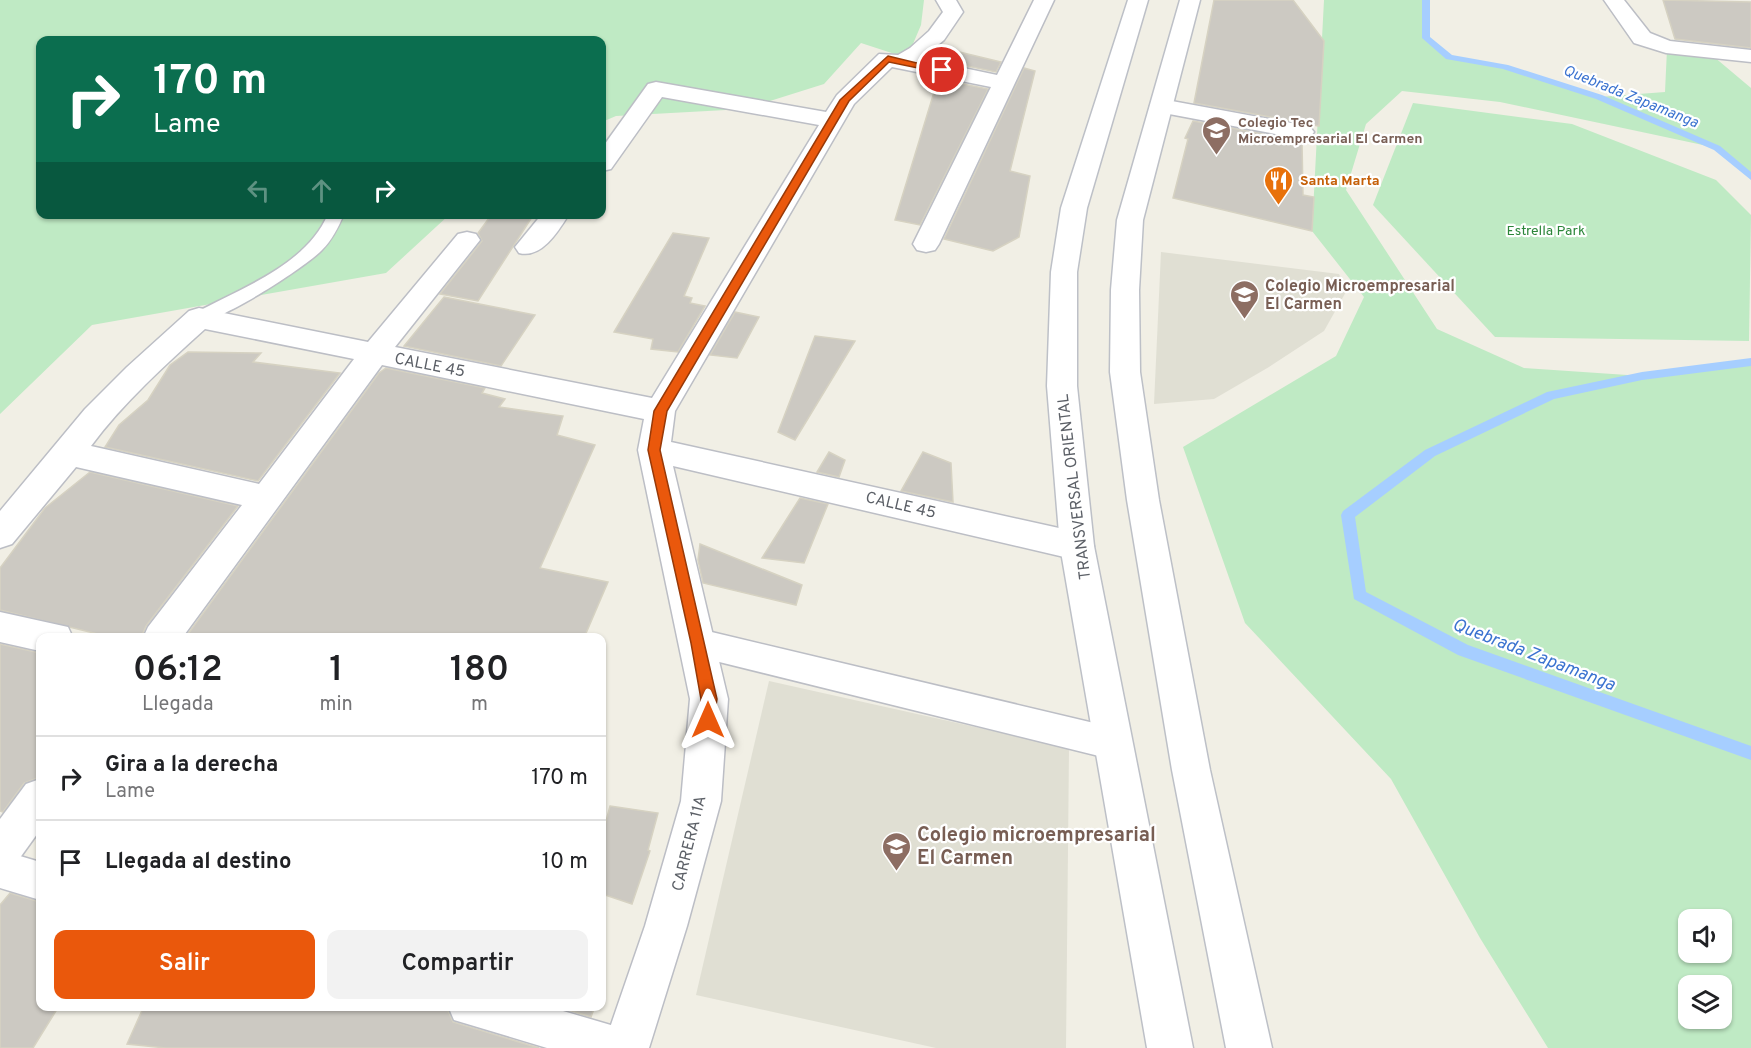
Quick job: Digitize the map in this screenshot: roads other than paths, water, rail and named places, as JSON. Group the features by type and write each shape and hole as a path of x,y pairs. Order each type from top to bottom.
{"street":[{"name":"CARRERA 11A","path":"625,1048 666,926 701,801 709,699 699,643 654,450 660,411 730,297 831,120 845,100 894,60 926,48 952,12 946,0"},
{"path":"926,244 1044,0"},
{"name":"TRANSVERSAL ORIENTAL","path":"1138,0 1112,78 1074,208 1064,272 1062,386 1077,546 1170,1048"},
{"path":"1190,0 1130,220 1125,290 1125,372 1143,500 1165,627 1249,1048"},
{"path":"1614,0 1642,38 1666,47 1722,53 1747,65"},
{"path":"894,60 1004,83"},
{"path":"606,158 657,88 831,120"},
{"path":"1161,106 1302,132"},
{"path":"528,247 553,219"},
{"path":"165,633 375,353 467,240"},
{"path":"0,534 69,453 96,417 199,318"},
{"name":"CALLE 45","path":"199,318 660,411"},
{"name":"CALLE 45","path":"654,450 1077,546"},
{"path":"69,453 266,498"},
{"path":"0,627 36,634"},
{"path":"699,643 1115,744"},
{"path":"0,852 36,803"},
{"path":"0,869 36,880"},
{"path":"487,1011 625,1048"}],"lane":[{"path":"199,318 289,268 320,243 333,219"}],"waterway":[{"name":"Quebrada Zapamanga","path":"1426,0 1426,38 1449,57 1505,67 1599,97 1717,148 1751,177"},
{"name":"Quebrada Zapamanga","path":"1751,362 1642,376 1551,395 1430,453 1348,515 1359,595 1463,650 1751,753"}],"place":[{"name":"Colegio Tec Microempresarial El Carmen","path":"1217,156"},
{"name":"Santa Marta","path":"1279,206"},
{"name":"Colegio Microempresarial El Carmen","path":"1244,320"},
{"name":"Colegio microempresarial El Carmen","path":"896,872"}],"park label":[{"name":"Estrella Park","path":"1546,230"}]}
